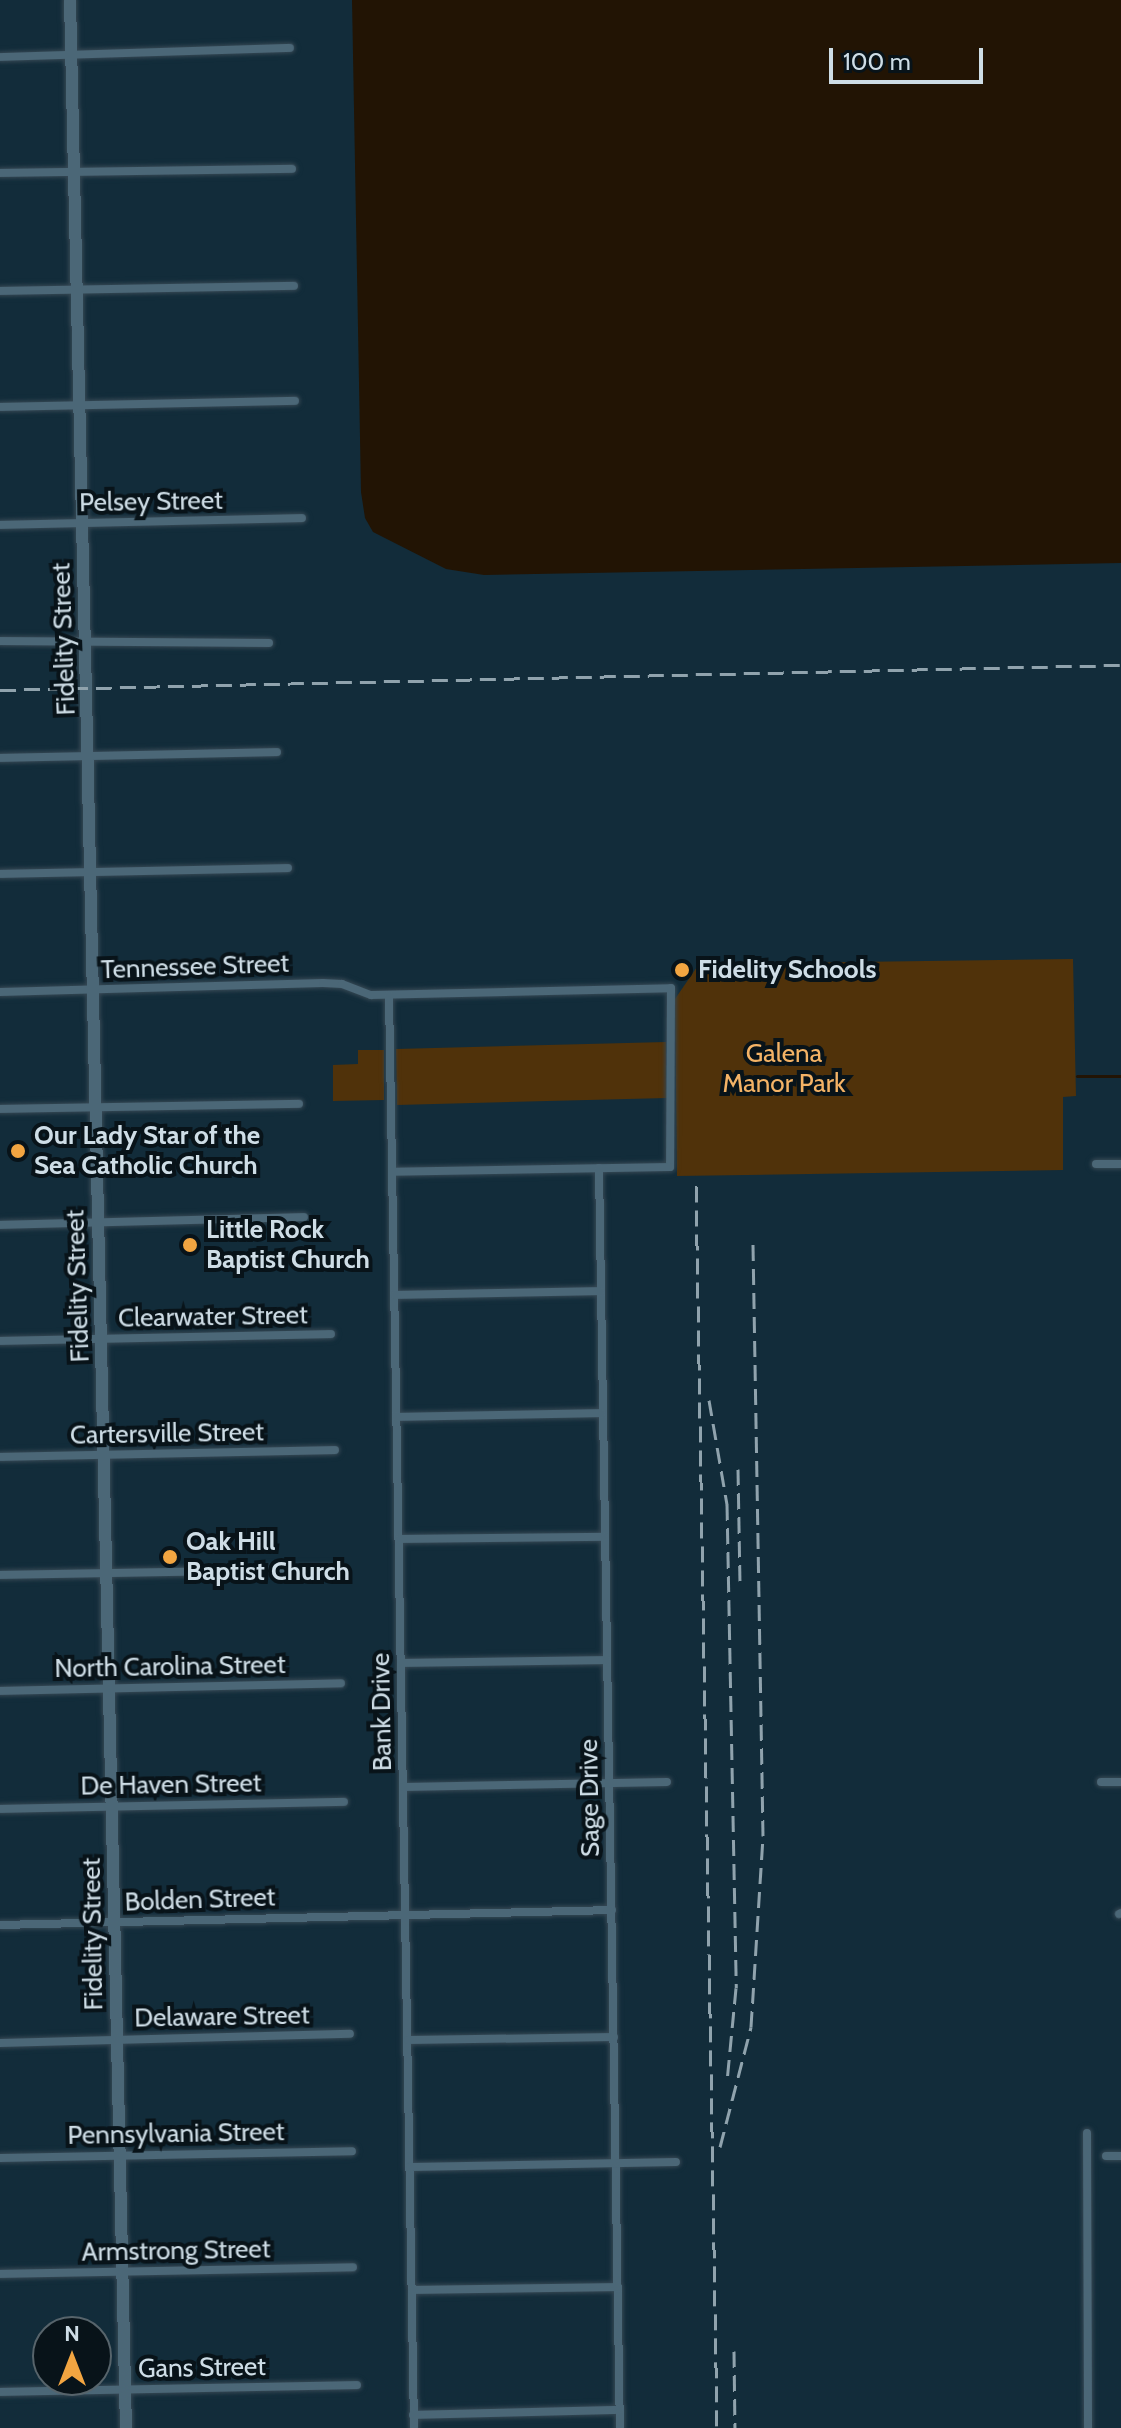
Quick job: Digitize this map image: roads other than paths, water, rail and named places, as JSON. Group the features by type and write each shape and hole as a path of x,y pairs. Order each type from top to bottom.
{"main road":[{"name":"Fidelity Street","path":"70,0 84,640 90,756 92,991 126,2428"}],"street":[{"path":"0,57 290,48"},
{"path":"0,173 292,169"},
{"path":"0,291 294,286"},
{"path":"0,407 295,401"},
{"name":"Pelsey Street","path":"0,525 302,518"},
{"path":"0,641 269,643"},
{"path":"0,758 277,752"},
{"path":"0,874 288,868"},
{"name":"Tennessee Street","path":"0,992 323,983 389,995 671,988 670,1167 599,1168"},
{"name":"Bank Drive","path":"389,995 414,2428"},
{"path":"0,1109 299,1104"},
{"path":"1096,1164 1121,1164"},
{"path":"393,1172 599,1168"},
{"name":"Sage Drive","path":"599,1168 620,2428"},
{"path":"0,1225 304,1217"},
{"path":"395,1295 601,1291"},
{"name":"Clearwater Street","path":"0,1341 331,1334"},
{"path":"396,1417 602,1413"},
{"name":"Cartersville Street","path":"0,1457 335,1450"},
{"path":"399,1539 605,1537"},
{"path":"0,1575 338,1569"},
{"path":"401,1663 607,1660"},
{"name":"North Carolina Street","path":"0,1691 341,1683"},
{"path":"403,1787 667,1782"},
{"path":"1101,1782 1121,1782"},
{"name":"De Haven Street","path":"0,1809 344,1802"},
{"name":"Bolden Street","path":"0,1925 612,1910"},
{"name":"Delaware Street","path":"0,2043 350,2034"},
{"path":"408,2040 614,2037"},
{"path":"1087,2133 1088,2428"},
{"name":"Pennsylvania Street","path":"0,2158 352,2151"},
{"path":"1106,2156 1121,2156"},
{"path":"410,2167 676,2162"},
{"name":"Armstrong Street","path":"0,2274 353,2267"},
{"path":"412,2290 618,2287"},
{"name":"Gans Street","path":"0,2392 357,2385"},
{"path":"413,2415 620,2410"}],"waterway":[{"path":"1077,1076 1121,1076"}],"railway":[{"path":"0,690 1121,665"},
{"path":"696,1186 717,2428"},
{"path":"720,2147 751,2027 763,1836 753,1244"},
{"path":"709,1400 727,1504 736,1988 727,2081"},
{"path":"738,1469 740,1581"},
{"path":"734,2351 735,2428"}],"place":[{"name":"Fidelity Schools","path":"682,970"},
{"name":"Our Lady Star of the Sea Catholic Church","path":"18,1151"},
{"name":"Little Rock Baptist Church","path":"190,1245"},
{"name":"Oak Hill Baptist Church","path":"170,1557"}],"park label":[{"name":"Galena Manor Park","path":"784,1069"}]}
